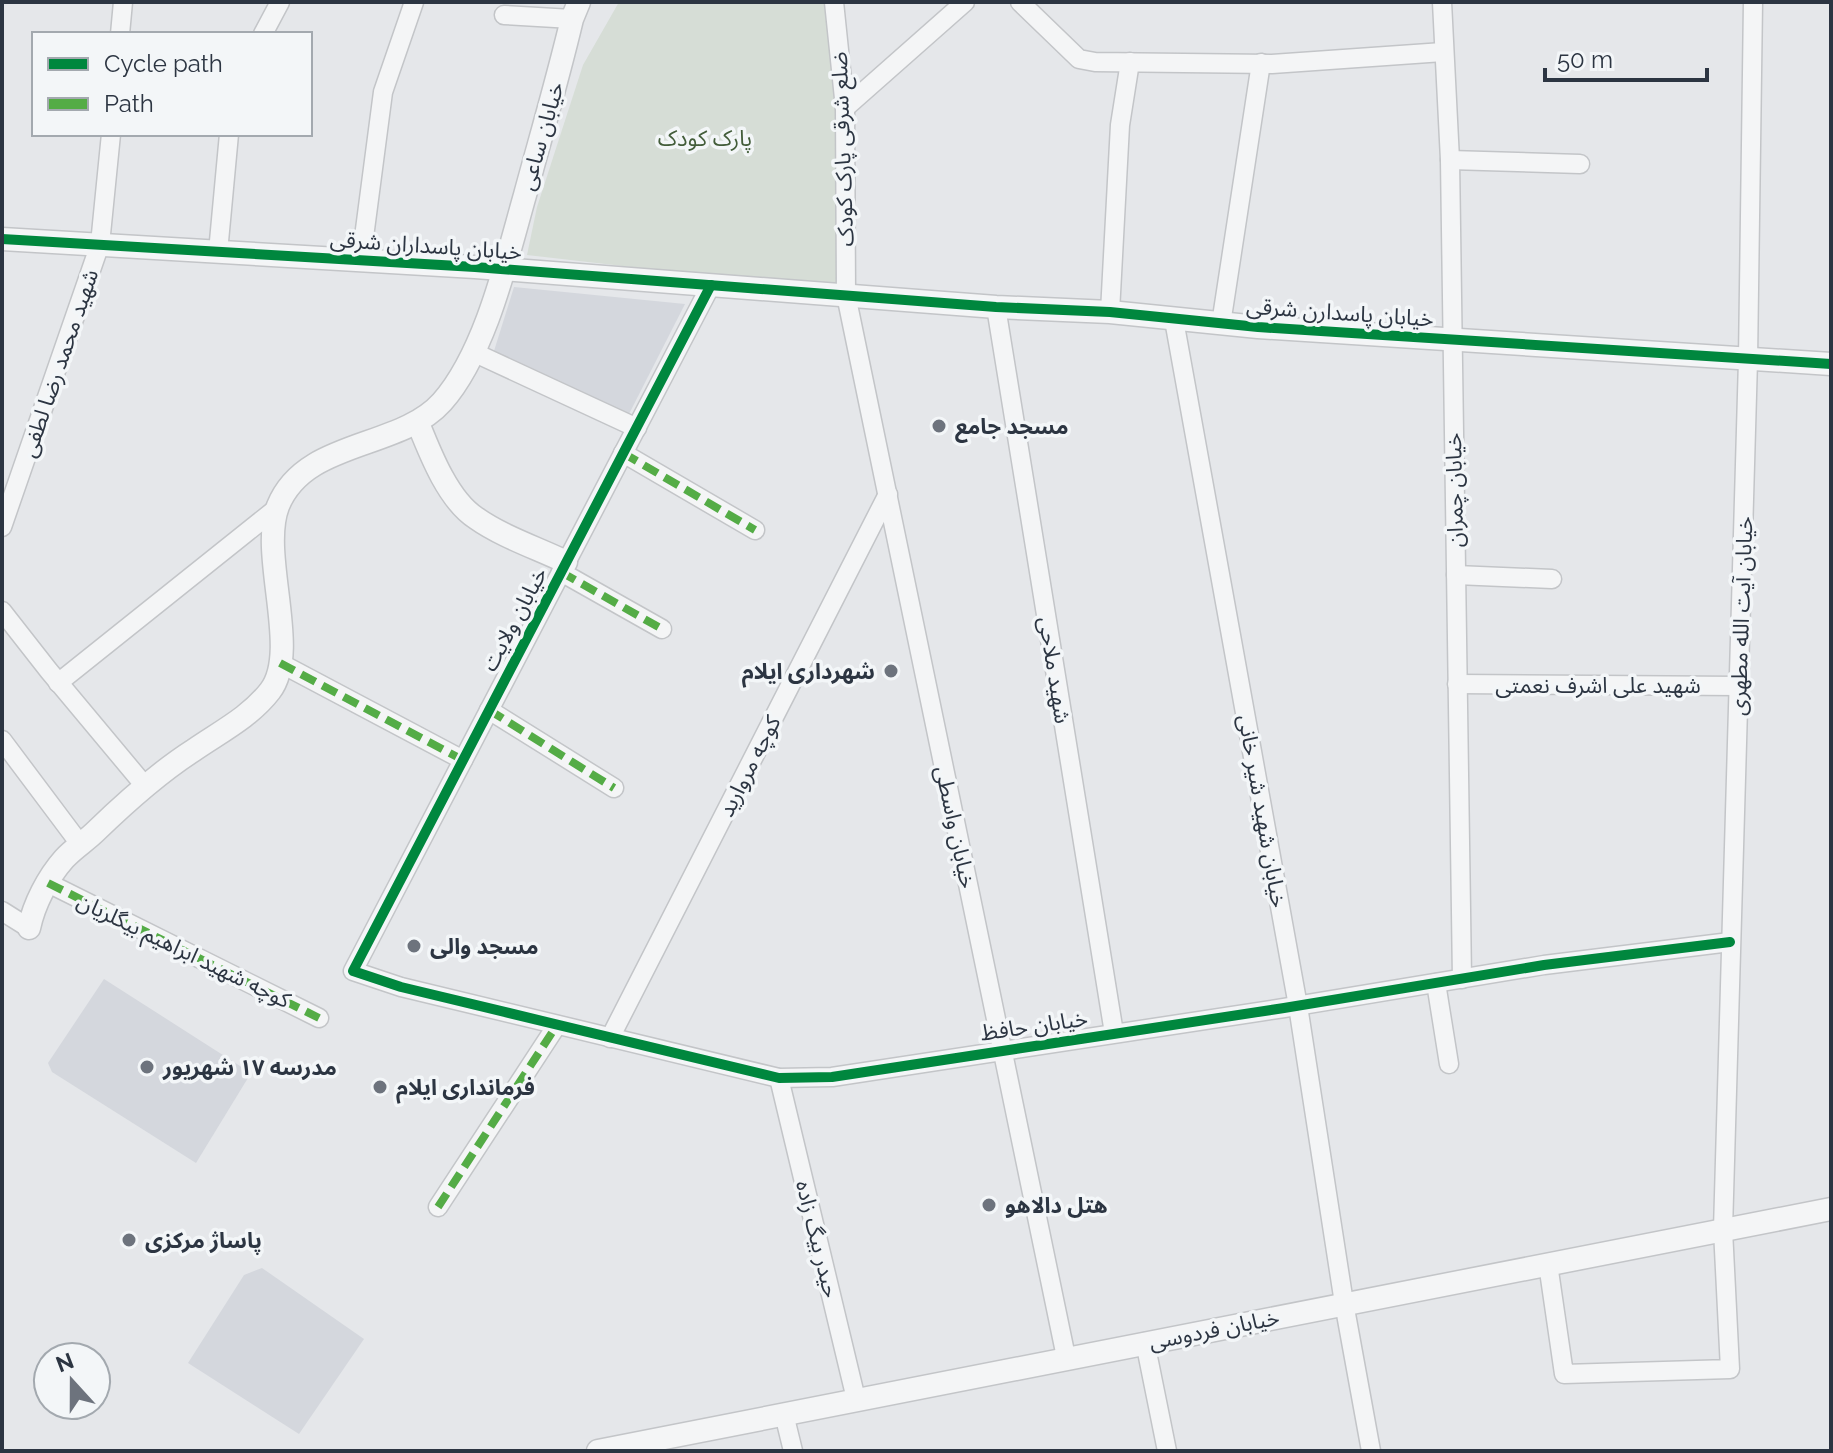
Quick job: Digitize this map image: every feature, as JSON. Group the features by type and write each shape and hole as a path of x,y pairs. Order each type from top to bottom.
{"street":[{"path":"120,32 123,2"},
{"path":"264,32 280,2"},
{"path":"361,260 383,92 414,2"},
{"name":"ضلع شرقی پارک کودک","path":"834,2 845,108 846,295"},
{"path":"845,108 965,2"},
{"path":"1020,2 1079,59 1095,62 1261,63 1443,52"},
{"name":"خیابان چمران","path":"1442,2 1450,160 1462,979"},
{"name":"خیابان آیت الله مطهری","path":"1548,1264 1564,1374 1730,1369 1723,1230 1748,360 1753,2"},
{"path":"504,15 576,11"},
{"name":"خیابان ساعی","path":"418,423 441,403 458,381 473,352 504,270 576,11"},
{"path":"1110,312 1120,125 1130,62"},
{"path":"1221,324 1261,63"},
{"name":"شهید محمد رضا لطفی","path":"2,527 100,244 111,136"},
{"path":"218,252 229,136"},
{"path":"1450,160 1580,164"},
{"name":"خیابان پاسداران شرقی","path":"2,239 361,260 846,295"},
{"name":"خیابان ولایت","path":"353,971 711,285"},
{"name":"خیابان پاسدارن شرقی","path":"846,295 1110,312 1221,324 1831,364"},
{"name":"خیابان واسطی","path":"846,295 1066,1357"},
{"name":"شهید ملاحی","path":"996,307 1114,1033"},
{"name":"خیابان شهید شیر خانی","path":"1174,320 1298,1006 1344,1303 1371,1451"},
{"path":"473,352 637,428"},
{"path":"2,911 29,928 31,916 63,860 145,786 193,750 241,720 273,689 280,663 281,635 272,541 277,508 287,488 305,471 340,452 418,423 441,474 473,517 563,567 662,629"},
{"path":"623,453 755,530"},
{"path":"2,470 22,470"},
{"name":"کوچه مروارید","path":"610,1038 888,494"},
{"path":"58,683 277,508"},
{"path":"1456,575 1552,579"},
{"path":"2,611 145,786"},
{"path":"280,663 463,760"},
{"name":"شهید علی اشرف نعمتی","path":"1457,684 1739,686"},
{"path":"489,710 614,788"},
{"path":"2,740 80,844"},
{"name":"کوچه شهید ابراهیم بیگلریان","path":"48,883 319,1018"},
{"name":"خیابان حافظ","path":"353,971 401,987 779,1078 832,1077 1544,965 1730,942"},
{"path":"1436,983 1449,1064"},
{"path":"438,1207 557,1025"},
{"name":"حیدر بیگ زاده","path":"779,1078 856,1399"},
{"name":"خیابان فردوسی","path":"598,1451 1831,1209"},
{"path":"1145,1342 1167,1451"},
{"path":"784,1414 793,1451"}],"shaded area":[{"path":"514,287 685,304 629,414 494,351"},
{"name":"مدرسه ۱۷ شهریور","path":"104,979 251,1073 196,1163 52,1072 48,1063"},
{"path":"262,1268 364,1339 299,1434 188,1363 244,1275"}],"green space":[{"name":"پارک کودک","path":"619,2 829,2 841,110 841,291 527,255 537,207 583,65"}],"marked path":[{"path":"623,453 755,530"},
{"path":"561,572 662,629"},
{"path":"280,663 463,760"},
{"path":"489,710 614,788"},
{"path":"48,883 319,1018"},
{"path":"438,1207 557,1025"}],"cycle path":[{"path":"2,239 475,267 996,307 1110,312 1258,327 1831,364"},
{"path":"711,285 353,971 401,987 779,1078 832,1077 1544,965 1730,942"}],"place":[{"name":"مسجد جامع","path":"939,426"},
{"name":"شهرداری ایلام","path":"891,671"},
{"name":"مسجد والی","path":"414,946"},
{"name":"مدرسه ۱۷ شهریور","path":"147,1067"},
{"name":"فرمانداری ایلام","path":"380,1087"},
{"name":"هتل دالاهو","path":"989,1205"},
{"name":"پاساژ مرکزی","path":"129,1240"}]}
